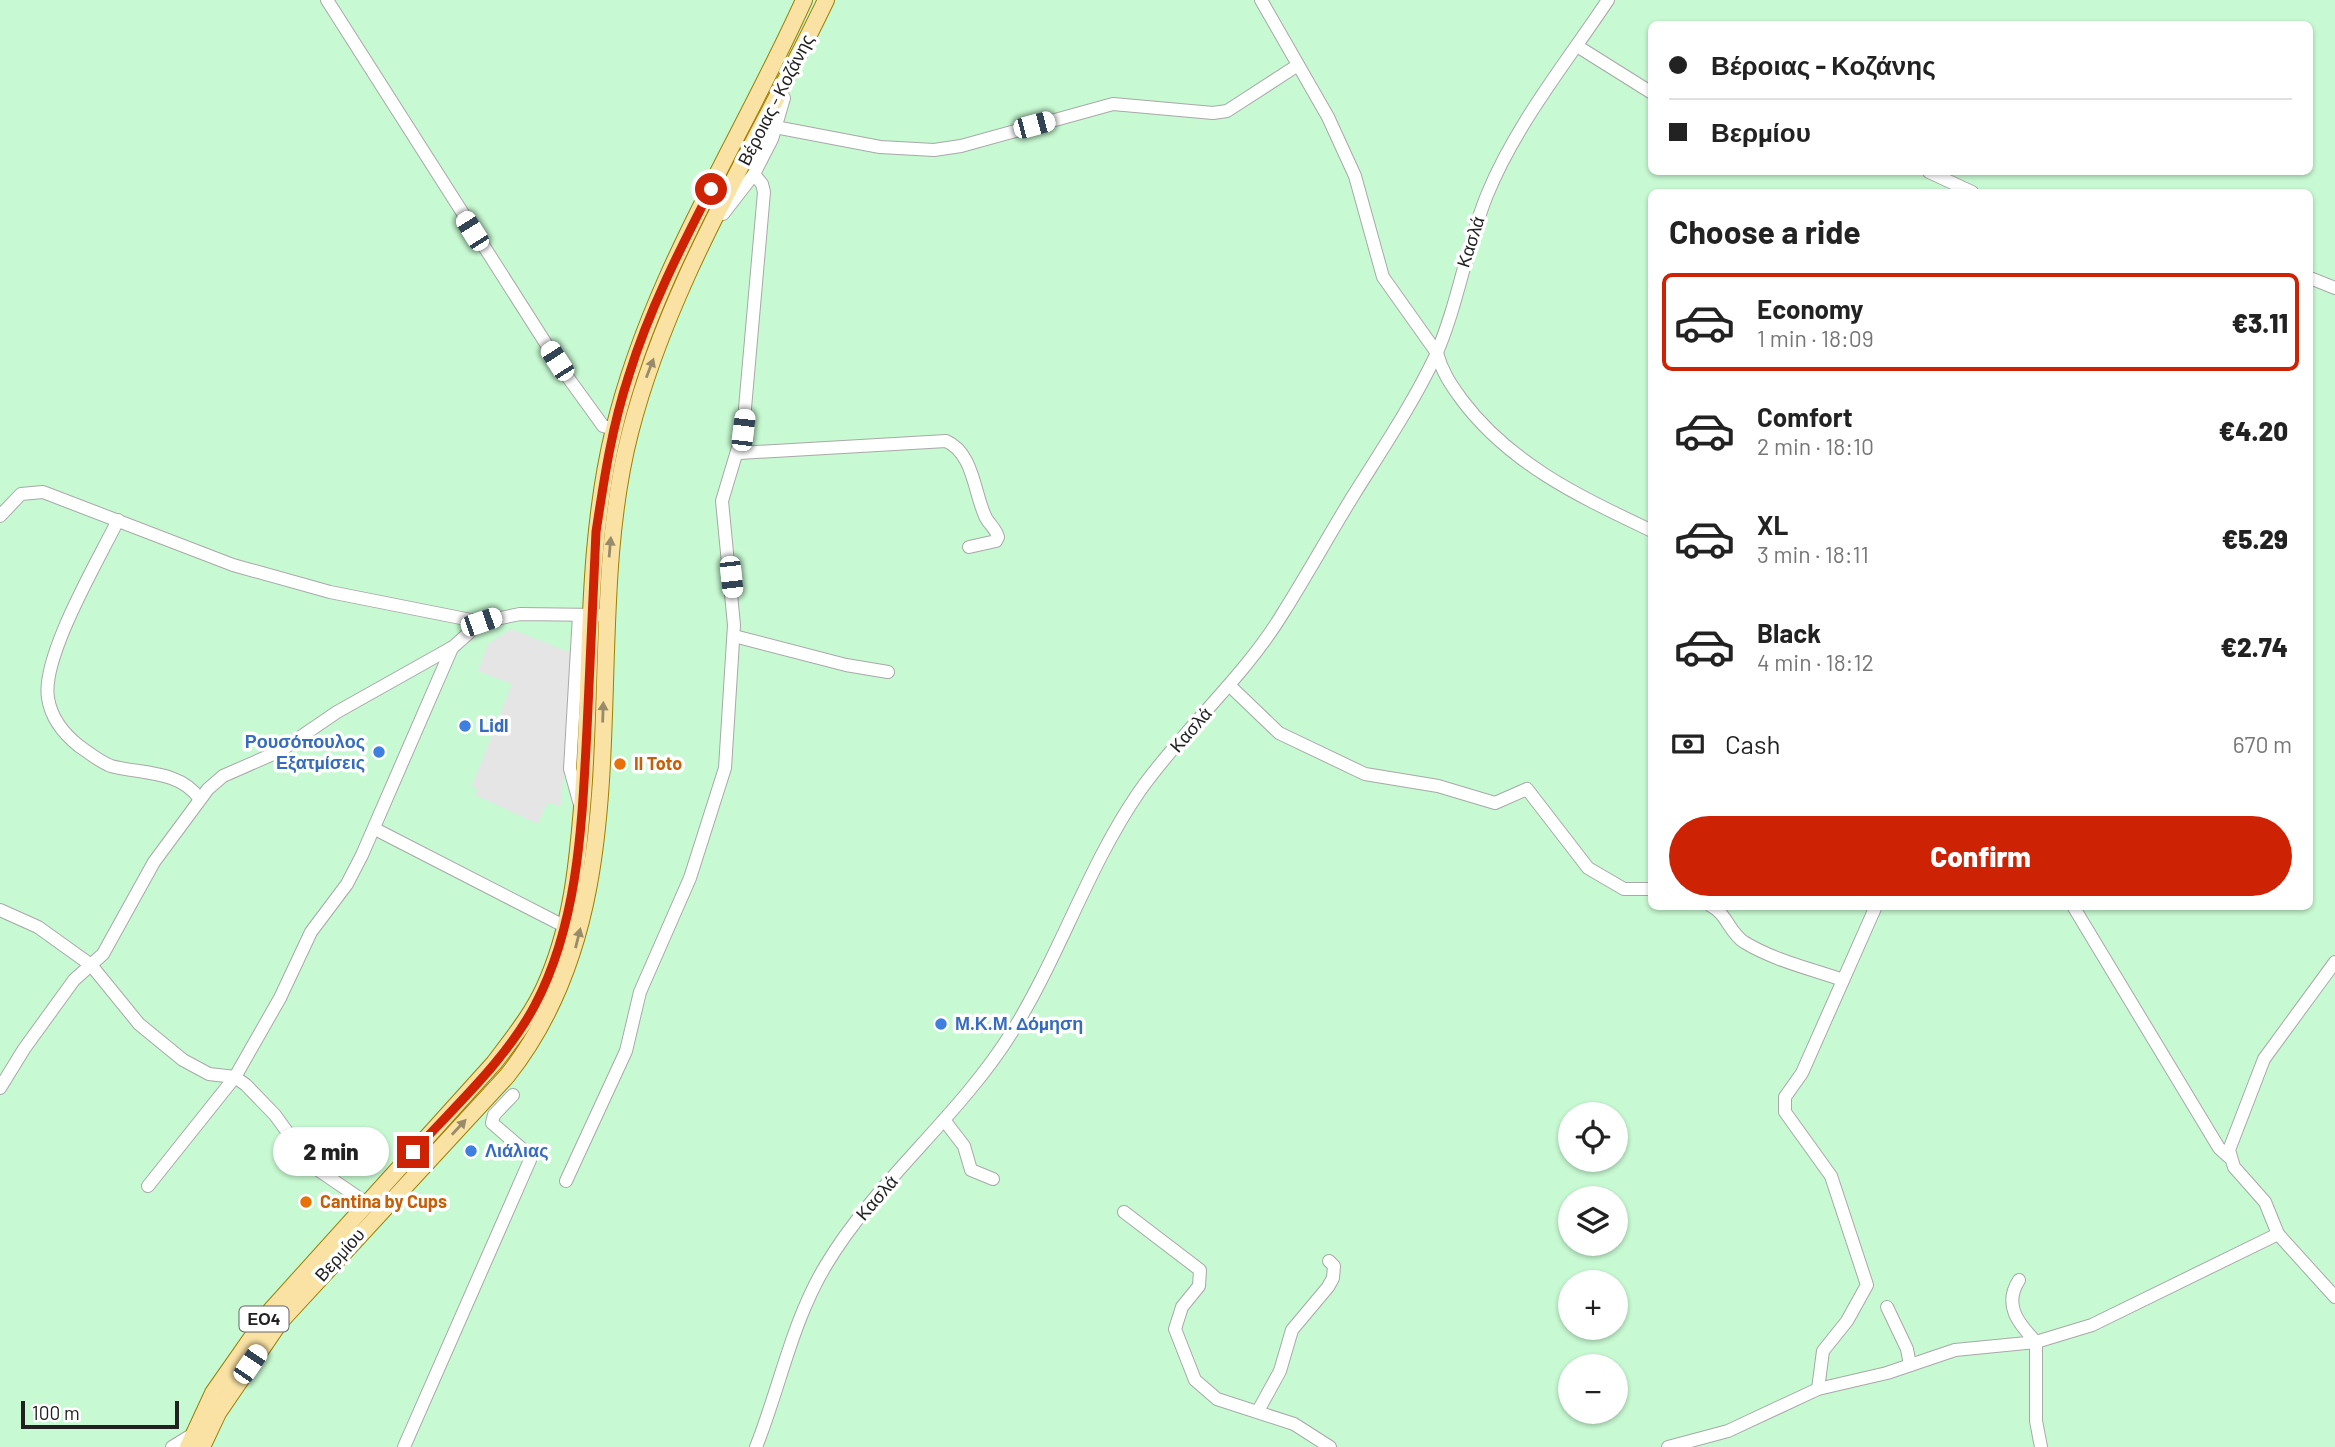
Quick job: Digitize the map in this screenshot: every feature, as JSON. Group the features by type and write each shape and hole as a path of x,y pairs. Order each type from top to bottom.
{"main road":[{"name":"Βέροιας - Κοζάνης","path":"622,431 629,375 666,281 760,96 804,0"},
{"name":"Βέροιας - Κοζάνης","path":"622,431 705,240 826,0"},
{"name":"Βερμίου","path":"194,1443 213,1393 248,1339 301,1273 462,1098 526,1021 545,986 564,926 578,849 592,615 611,531 622,431"},
{"name":"Βερμίου","path":"194,1443 211,1426 281,1322 508,1076 536,1038 554,1005 572,960 587,904 597,810 592,615"}],"street":[{"path":"327,0 570,381 603,426 622,431"},
{"path":"1261,0 1328,117 1360,187 1383,277 1437,353 1446,377 1465,404 1479,422 1508,449 1563,488 1648,529"},
{"name":"Κασλά","path":"756,1447 799,1322 827,1263 856,1223 995,1057 1021,1017 1137,795 1230,686 1282,616 1401,418 1437,353 1489,190 1527,121 1608,0"},
{"path":"1577,46 1648,90"},
{"path":"705,240 754,174 775,127 799,56"},
{"path":"775,127 880,147 934,150 961,146 1114,104 1213,113 1227,111 1298,65"},
{"path":"566,1181 621,1064 640,992 698,859 725,768 734,600 722,501 727,479 739,453 753,345 764,192 762,184 754,174"},
{"path":"1936,175 1966,189"},
{"path":"2313,279 2335,288"},
{"path":"739,453 946,441 954,445 963,456 987,521 998,537 996,541 968,547"},
{"path":"0,516 14,499 31,491 43,492 233,565 280,580 481,622 520,614 592,615"},
{"path":"118,520 83,588 60,643 47,685 50,709 66,736 97,759 109,765 178,780 191,788 199,798"},
{"path":"0,1088 24,1049 74,980 103,954 154,862 190,816 199,798 223,776 280,751 337,712 452,648 481,622"},
{"path":"734,636 846,665 888,671"},
{"path":"148,1186 235,1077 280,998 311,932 346,884 375,829 452,648"},
{"path":"1230,686 1279,733 1373,776 1438,786 1495,803 1503,802 1518,791 1527,789 1588,868 1624,889 1648,889"},
{"path":"375,829 564,926"},
{"path":"0,910 38,927 91,965 150,1035 194,1067 209,1074 235,1077 259,1096 311,1165 365,1202"},
{"path":"1718,910 1734,934 1751,946 1843,980"},
{"path":"1818,1389 1823,1351 1847,1321 1867,1285 1834,1182 1785,1112 1783,1101 1802,1073 1874,910"},
{"path":"2075,910 2219,1148 2265,1202 2278,1234 2335,1297"},
{"path":"2229,1157 2229,1150 2264,1059 2335,962"},
{"path":"404,1447 530,1160 528,1154 492,1123 494,1115 513,1095"},
{"path":"944,1120 964,1146 971,1170 993,1179"},
{"path":"1124,1212 1200,1270 1199,1286 1182,1307 1175,1329 1195,1380 1217,1399 1294,1424 1330,1447"},
{"path":"1668,1447 1728,1431 1818,1389 1863,1380 1977,1345 2036,1342 2092,1325 2278,1234"},
{"path":"1258,1411 1280,1371 1292,1330 1322,1297 1333,1278 1334,1266 1329,1261"},
{"path":"2019,1280 2013,1291 2011,1307 2023,1329 2036,1342 2036,1421 2041,1447"},
{"path":"1887,1307 1907,1349 1910,1365"},
{"path":"172,1447 194,1443"}],"green space":[{"path":"0,0 2335,0 2335,1447 0,1447"}],"shaded area":[{"path":"511,629 569,652 571,676 561,806 547,803 538,824 475,795 478,789 472,786 512,684 478,671 488,644"}],"place":[{"name":"Lidl","path":"465,726"},
{"name":"Ρουσόπουλος Εξατμίσεις","path":"379,752"},
{"name":"Il Toto","path":"620,764"},
{"name":"Μ.Κ.Μ. Δόμηση","path":"941,1024"},
{"name":"Λιάλιας","path":"471,1151"},
{"name":"Cantina by Cups","path":"306,1202"}],"route":[{"path":"413,1152 494,1063 526,1021 545,986 561,943 578,849 586,755 596,532 603,481 614,429 645,329 711,189"}]}
